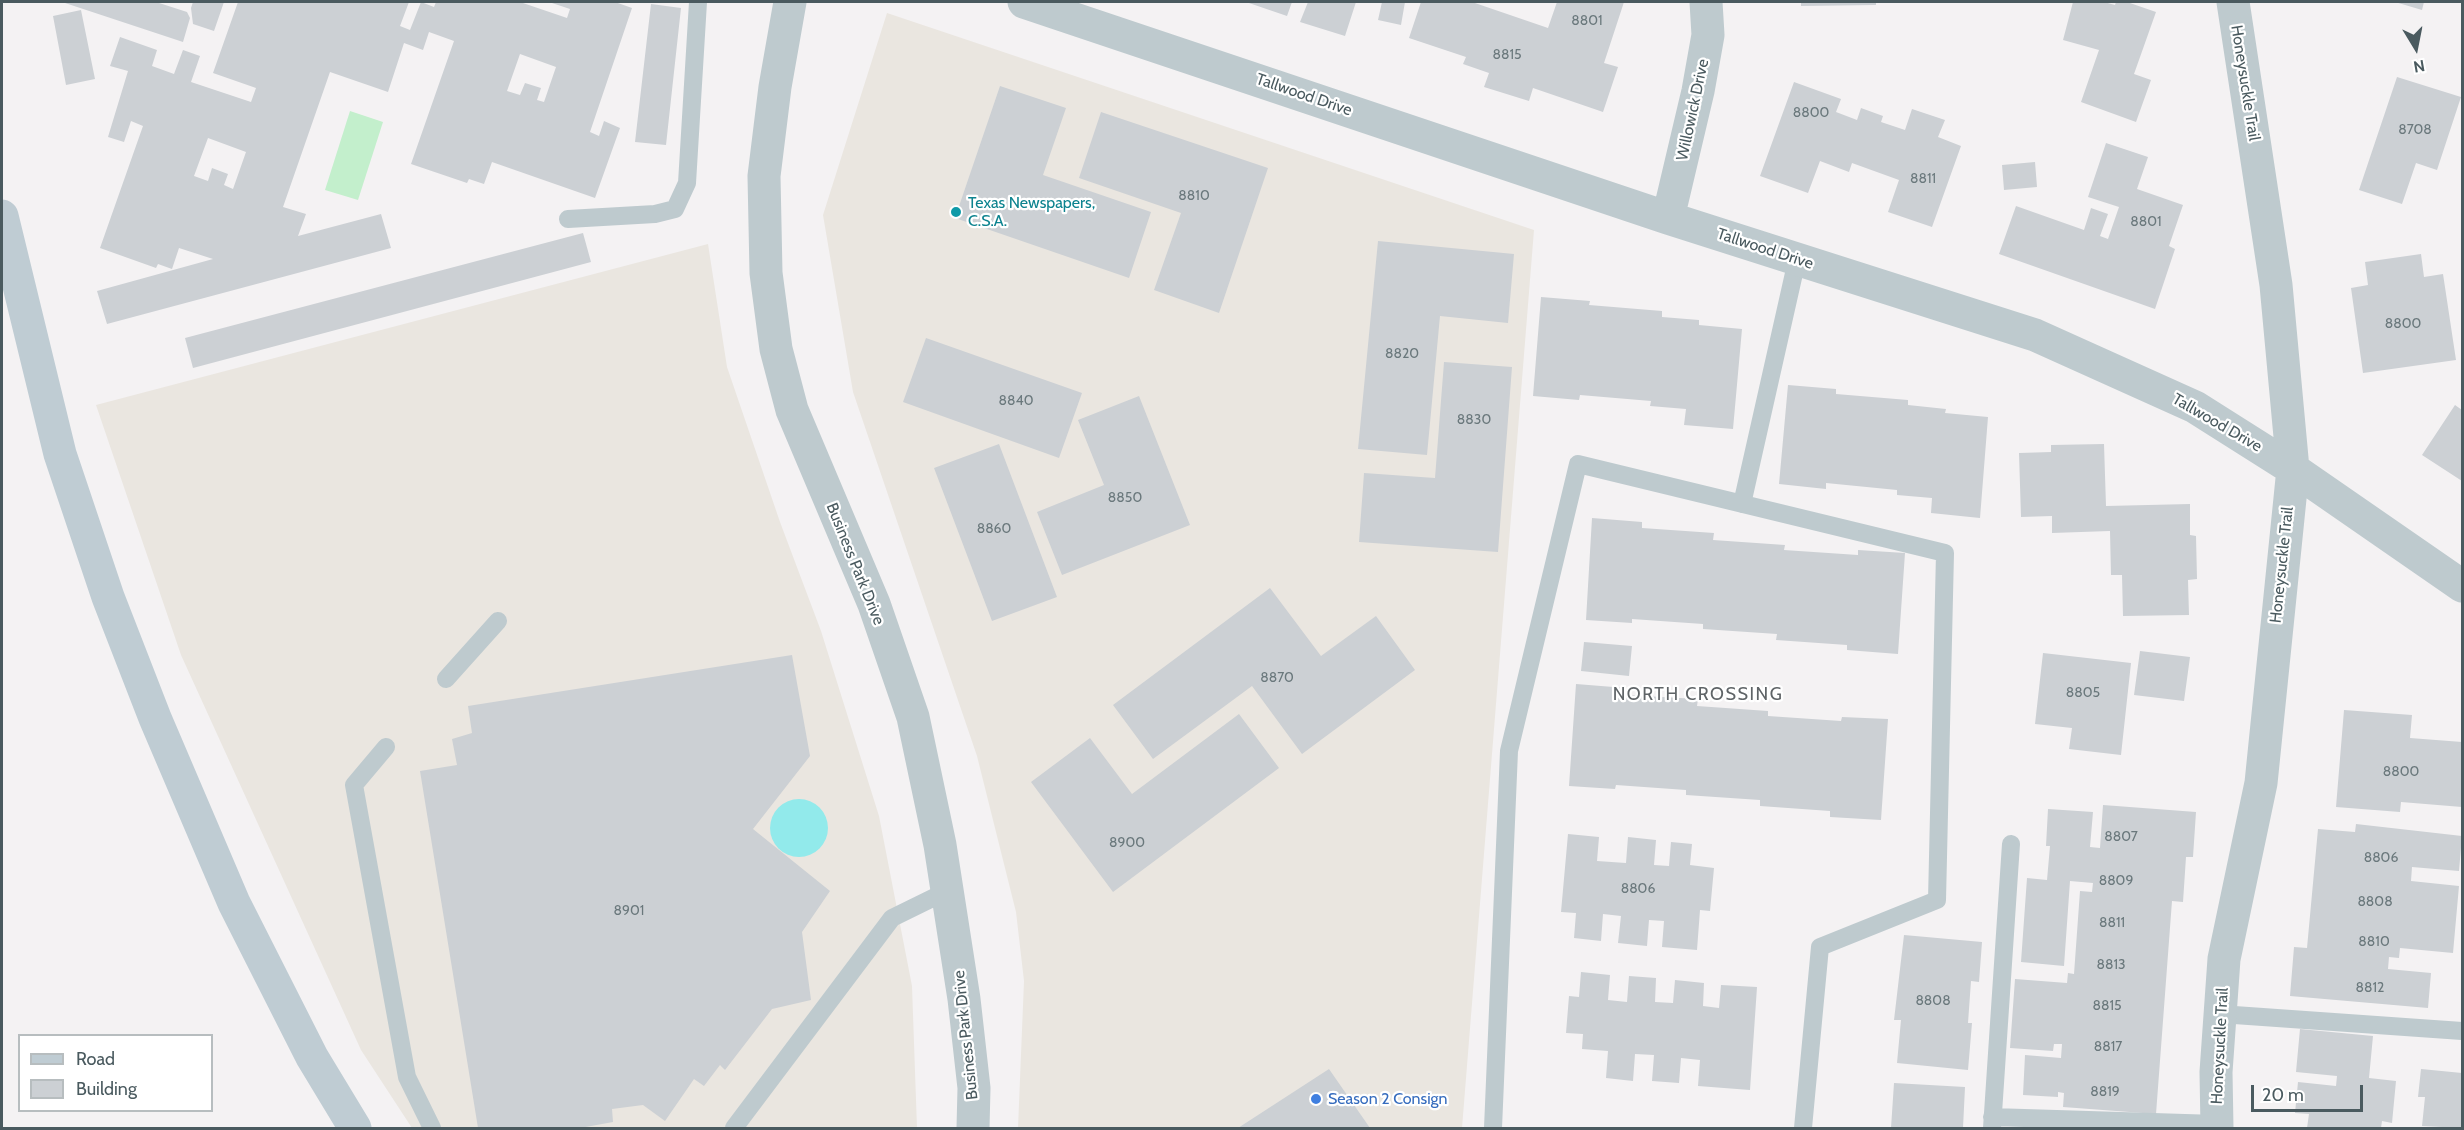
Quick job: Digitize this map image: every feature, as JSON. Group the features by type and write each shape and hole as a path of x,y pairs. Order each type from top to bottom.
{"main road":[{"path":"2,216 60,454 112,608 155,718 234,903 312,1056 355,1128"}],"street":[{"name":"Business Park Drive","path":"790,2 775,87 764,176 766,273 776,349 792,410 874,604 913,717 947,891 974,1088 973,1128"},
{"name":"Tallwood Drive","path":"1024,2 1111,15 1668,218 2035,335 2195,407 2292,469 2463,586"},
{"name":"Willowick Drive","path":"1668,218 1698,91 1708,35 1706,2"},
{"name":"Honeysuckle Trail","path":"2217,1126 2216,1072 2224,959 2261,783 2292,469 2276,285 2233,2"}],"lane":[{"path":"568,219 655,214 675,209 687,183 698,2"},
{"path":"1742,504 1797,260"},
{"path":"1493,1128 1509,751 1578,464 1945,553 1937,900 1820,947 1803,1128"},
{"path":"446,679 498,621"},
{"path":"386,747 354,785 407,1077 432,1128"},
{"path":"2011,844 1992,1123 2217,1126"},
{"path":"734,1128 892,918 947,891"},
{"path":"2220,1014 2463,1031"}],"shaded area":[{"path":"887,13 1534,230 1462,1128 1018,1128 1024,981 1016,912 977,756 853,392 823,215"},
{"path":"708,244 727,367 780,522 821,631 879,816 912,986 917,1128 412,1128 361,1050 181,655 96,405"}],"green space":[{"path":"350,111 383,122 358,200 325,190"}],"water":[{"path":"793,799 805,799 820,807 828,822 828,834 820,849 805,857 793,857 778,849 770,834 770,822 778,807"}],"building":[{"path":"62,2 156,2 187,12 190,18 183,42"},
{"path":"193,2 224,2 214,31 193,24 191,8"},
{"path":"238,2 409,2 400,26 410,30 421,2 434,7 436,2 520,2 567,18 570,9 549,2 615,2 632,8 590,132 599,136 604,121 620,128 595,198 492,162 484,184 469,179 467,183 411,164 454,41 429,32 423,50 404,43 388,92 330,72 283,207 306,214 298,236 381,214 391,248 107,324 97,291 213,259 179,248 172,269 158,264 156,268 100,248 143,126 131,121 124,142 108,137 128,71 110,66 120,37 157,50 152,66 174,74 183,50 200,56 191,82 251,102 256,88 213,73","holes":["520,54 556,67 544,102 537,100 541,88 525,83 520,95 507,91","208,138 246,152 233,189 224,185 228,174 212,168 208,181 194,176"]},
{"path":"1246,2 1292,2 1287,16"},
{"path":"1308,2 1356,2 1345,36 1300,22"},
{"path":"1382,2 1405,2 1401,25 1378,20"},
{"path":"1421,2 1472,2 1548,28 1557,2 1624,2 1604,63 1618,67 1603,112 1533,88 1529,101 1484,87 1489,73 1463,64 1466,57 1409,38"},
{"path":"1801,2 1876,2 1876,5 1801,6"},
{"path":"2073,2 2104,2 2115,5 2116,2 2127,2 2156,12 2134,74 2151,80 2136,122 2081,102 2099,50 2063,40"},
{"path":"2395,2 2424,2 2422,10"},
{"path":"651,4 681,8 666,145 635,142"},
{"path":"81,10 95,79 66,85 53,16"},
{"path":"2397,77 2461,97 2437,170 2416,163 2402,204 2359,190"},
{"path":"1794,82 1841,99 1836,112 1857,120 1861,108 1883,116 1881,122 1905,130 1912,109 1945,120 1938,137 1961,146 1932,227 1888,212 1899,180 1852,163 1849,172 1820,161 1808,193 1760,176"},
{"path":"1000,86 1066,108 1043,175 1151,212 1129,278 955,218"},
{"path":"1101,112 1268,168 1219,313 1154,290 1181,213 1079,178"},
{"path":"2106,143 2148,157 2137,189 2183,205 2169,246 2175,249 2155,309 1999,254 2016,206 2084,230 2091,208 2108,214 2100,236 2108,239 2119,207 2088,197"},
{"path":"2035,162 2037,187 2004,190 2002,165"},
{"path":"583,233 591,262 193,368 185,338"},
{"path":"1378,241 1514,254 1508,323 1440,316 1427,455 1358,449"},
{"path":"2421,254 2424,277 2443,274 2456,360 2363,373 2351,288 2368,285 2365,262"},
{"path":"1541,297 1590,301 1589,305 1662,311 1662,317 1699,320 1699,325 1742,329 1733,429 1684,425 1686,409 1650,406 1651,401 1580,395 1579,400 1533,396"},
{"path":"926,338 1082,393 1059,458 903,402"},
{"path":"1444,362 1512,367 1498,552 1359,542 1364,473 1435,478"},
{"path":"1788,385 1836,389 1836,394 1908,400 1908,405 1946,409 1945,413 1988,417 1980,518 1931,513 1932,498 1897,495 1897,490 1826,483 1826,489 1779,484"},
{"path":"1139,396 1190,525 1062,575 1037,512 1104,485 1078,420"},
{"path":"2455,405 2462,410 2462,481 2422,455"},
{"path":"999,444 1057,597 992,621 934,468"},
{"path":"2104,444 2106,506 2190,504 2190,535 2196,536 2197,579 2188,580 2189,615 2123,616 2122,575 2111,575 2110,531 2052,533 2052,516 2021,517 2019,453 2051,452 2051,445"},
{"path":"1592,518 1642,522 1642,528 1714,533 1713,540 1785,545 1784,550 1858,555 1858,550 1905,553 1898,654 1847,650 1847,645 1776,640 1777,634 1703,629 1703,624 1632,619 1632,623 1586,620"},
{"path":"1270,588 1321,656 1376,616 1415,670 1302,754 1252,686 1153,759 1113,705"},
{"path":"1584,642 1632,646 1629,676 1581,671"},
{"path":"2140,651 2190,657 2184,701 2134,695"},
{"path":"2043,653 2131,663 2121,755 2069,749 2072,728 2035,724"},
{"path":"792,655 810,756 753,829 830,891 802,932 811,1000 772,1009 725,1070 720,1065 704,1086 694,1079 665,1121 643,1105 612,1109 613,1122 580,1128 478,1128 420,771 457,765 452,739 472,733 468,706"},
{"path":"1576,684 1626,688 1626,695 1698,699 1697,706 1768,711 1768,716 1841,721 1842,717 1888,719 1881,820 1830,817 1830,811 1760,806 1760,800 1686,795 1686,790 1616,785 1615,789 1569,786"},
{"path":"2344,710 2412,715 2410,738 2462,742 2462,807 2401,802 2400,812 2336,807"},
{"path":"1239,714 1279,768 1113,892 1031,782 1090,738 1132,794"},
{"path":"2103,805 2196,812 2193,857 2186,857 2183,902 2172,901 2156,1114 2063,1107 2064,1093 2058,1092 2058,1097 2023,1095 2025,1055 2061,1058 2062,1044 2054,1044 2053,1051 2010,1048 2015,979 2067,983 2068,973 2074,974 2080,891 2092,892 2093,883 2070,881 2064,966 2021,962 2027,878 2047,880 2050,846 2046,846 2048,809 2093,812 2090,847 2100,848"},
{"path":"2356,824 2462,836 2459,871 2412,867 2411,881 2459,886 2453,953 2400,948 2399,958 2389,957 2388,969 2431,973 2428,1008 2290,996 2294,947 2307,948 2318,829 2355,832"},
{"path":"1568,834 1599,837 1597,861 1626,863 1628,837 1656,840 1654,865 1669,866 1671,842 1692,844 1690,865 1714,868 1710,911 1700,910 1697,950 1662,947 1664,921 1649,920 1647,946 1618,943 1621,916 1603,914 1601,941 1574,938 1576,913 1561,912"},
{"path":"1904,935 1982,942 1979,982 1971,981 1968,1023 1972,1023 1968,1070 1897,1063 1901,1020 1894,1020"},
{"path":"1581,972 1610,975 1608,1000 1627,1002 1629,976 1656,978 1655,1002 1673,1003 1675,980 1704,983 1703,1006 1719,1008 1721,985 1757,987 1750,1090 1698,1086 1700,1060 1681,1058 1679,1083 1652,1081 1654,1055 1635,1054 1633,1081 1606,1078 1608,1051 1582,1049 1583,1034 1566,1033 1569,996 1579,997"},
{"path":"2300,1029 2373,1036 2369,1078 2396,1081 2392,1123 2382,1121 2381,1128 2307,1128 2309,1114 2295,1113 2298,1082 2336,1086 2337,1076 2296,1072"},
{"name":"Season 2 Consign","path":"1329,1069 1370,1128 1238,1128"},
{"path":"2421,1069 2462,1073 2462,1128 2422,1126 2425,1097 2418,1097"},
{"path":"1894,1083 1965,1087 1963,1128 1891,1128"}],"place":[{"name":"Texas Newspapers, C.S.A.","path":"956,212"},
{"name":"Season 2 Consign","path":"1316,1099"}],"district":[{"name":"NORTH CROSSING","path":"1698,695"}]}
